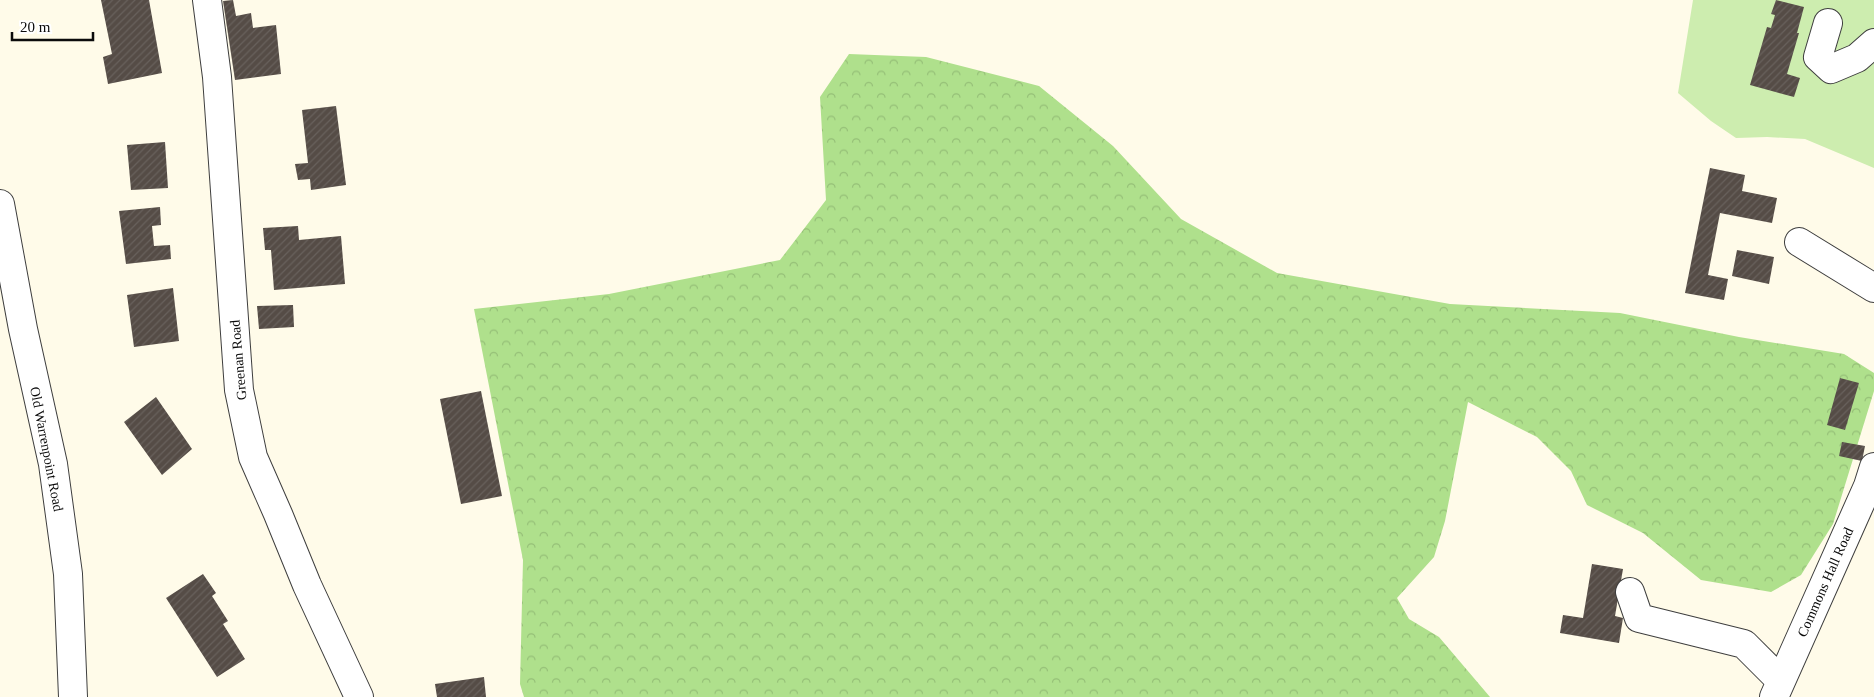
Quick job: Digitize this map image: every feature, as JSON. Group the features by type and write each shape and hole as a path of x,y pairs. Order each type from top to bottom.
{"street":[{"name":"Greenan Road","path":"207,0 217,77 239,390 253,457 307,585 359,697"},
{"path":"1828,23 1818,57 1832,69 1857,58 1874,43"},
{"name":"Old Warrenpoint Road","path":"0,204 23,329 54,473 68,574 73,697"},
{"path":"1799,242 1874,288"},
{"name":"Commons Hall Road","path":"1777,689 1868,486 1874,467"},
{"path":"1630,592 1639,618 1744,644 1777,689"}],"green space":[{"path":"1693,0 1874,0 1874,168 1805,139 1736,138 1711,121 1678,93"},
{"path":"849,54 926,57 1039,86 1113,146 1181,219 1277,273 1450,304 1620,313 1739,337 1844,354 1874,373 1874,391 1833,524 1801,575 1771,592 1701,580 1643,533 1587,505 1571,471 1537,437 1468,402 1445,521 1434,557 1397,598 1409,619 1439,637 1490,697 524,697 520,684 523,560 474,309 609,294 780,260 826,200 820,97"}],"building":[{"path":"101,0 149,0 162,73 108,84 103,57 112,54"},
{"path":"233,0 236,16 251,13 253,28 276,25 281,74 235,80 223,1"},
{"path":"1776,0 1804,7 1797,33 1799,33 1787,74 1800,78 1794,97 1750,85 1767,27 1771,28 1775,15 1771,14"},
{"path":"336,106 346,185 311,190 310,179 298,180 295,164 308,163 302,110"},
{"path":"165,142 168,188 131,190 127,145"},
{"path":"1710,168 1745,175 1742,191 1777,198 1772,223 1720,213 1708,275 1728,279 1724,300 1685,293"},
{"path":"160,207 161,225 152,226 154,246 170,245 171,259 126,264 119,211"},
{"path":"298,226 299,240 341,236 345,284 274,290 271,250 265,250 263,228"},
{"path":"1737,250 1774,257 1769,284 1732,276"},
{"path":"173,288 179,341 134,347 127,295"},
{"path":"293,305 294,327 259,329 257,306"},
{"path":"1840,378 1859,383 1845,430 1827,425"},
{"path":"481,391 502,496 461,504 440,399"},
{"path":"156,397 192,449 162,475 124,422"},
{"path":"1842,442 1865,446 1862,461 1839,456"},
{"path":"1592,564 1623,569 1615,616 1623,618 1619,643 1560,633 1563,615 1583,618"},
{"path":"203,574 216,593 212,596 228,621 223,624 245,659 217,677 166,598"},
{"path":"484,677 486,697 437,697 435,684"}]}
